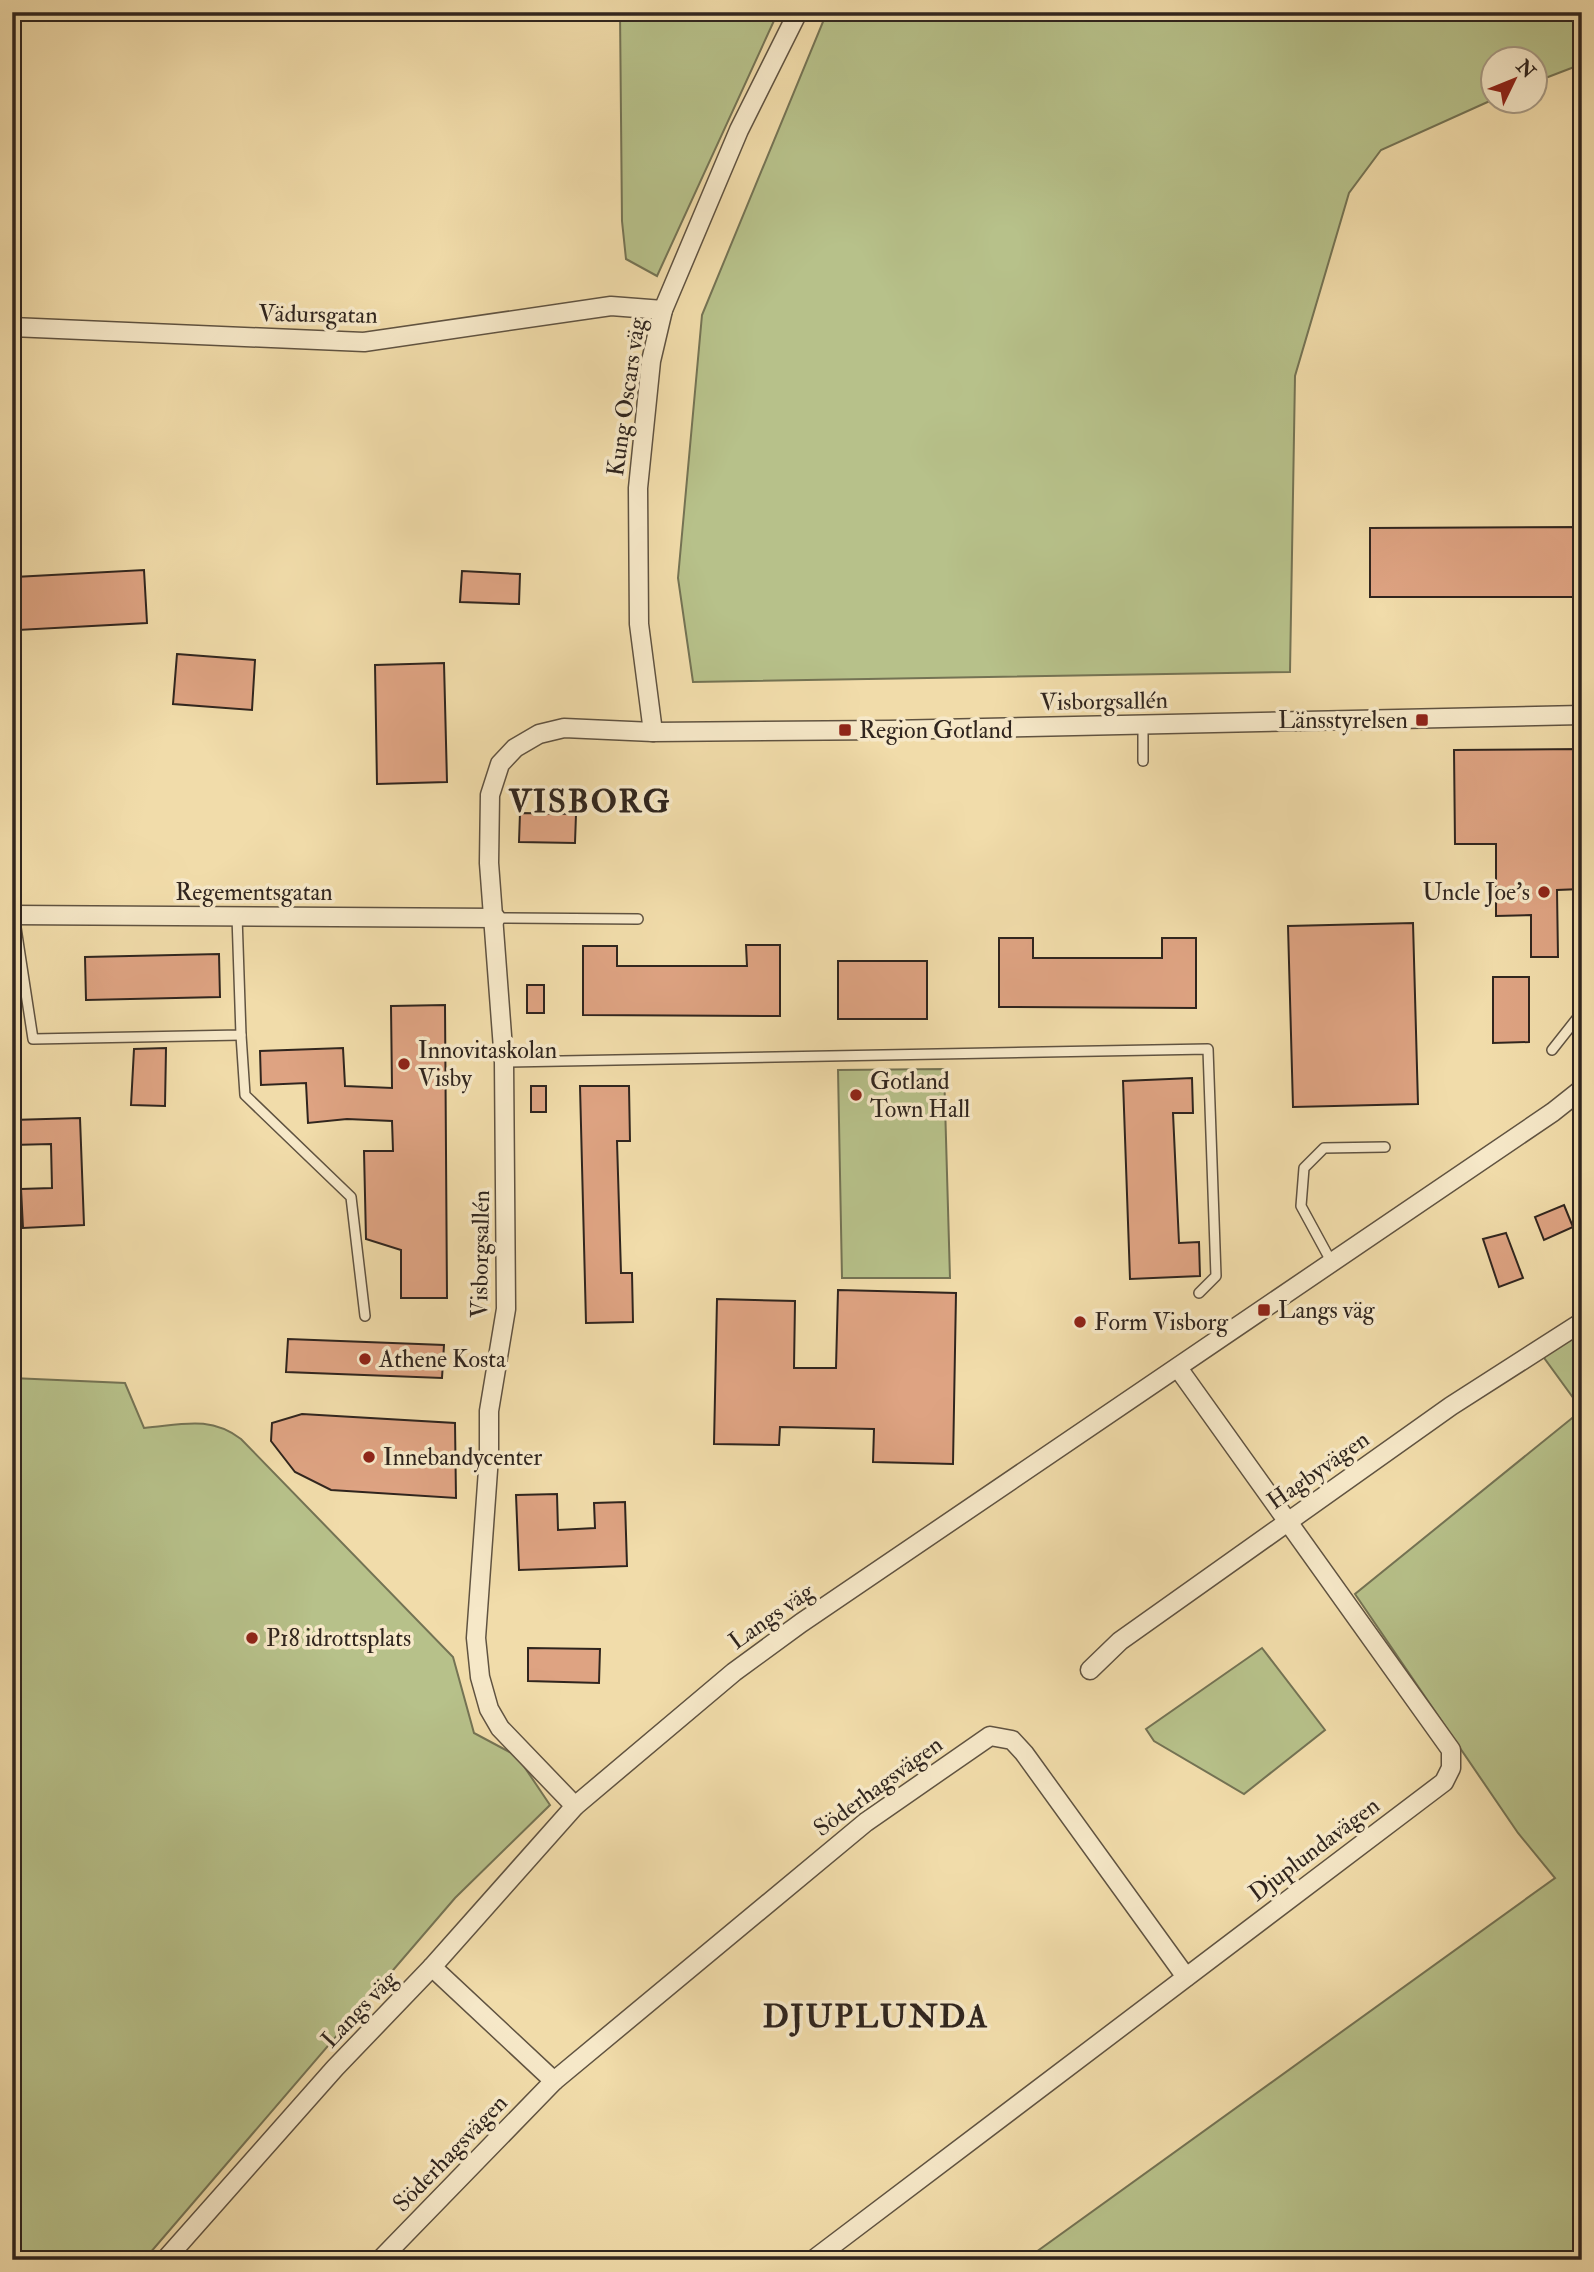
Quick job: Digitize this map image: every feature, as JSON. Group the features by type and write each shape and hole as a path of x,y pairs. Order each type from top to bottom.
{"street":[{"name":"Kung Oscars väg","path":"653,732 639,624 638,488 651,361 663,310 739,130 797,12"},
{"name":"Vädursgatan","path":"12,327 364,342 611,306 663,310"},
{"name":"Visborgsallén","path":"575,1806 500,1728 489,1709 480,1677 476,1637 489,1456 489,1411 506,1310 504,1062 496,918 489,863 490,795 500,764 515,748 539,734 564,728 653,732 1582,715"},
{"name":"Regementsgatan","path":"13,915 496,918"},
{"name":"Langs väg","path":"165,2260 335,2068 432,1967 575,1806 734,1672 801,1623 1553,1112 1582,1089"},
{"name":"Hagbyvägen","path":"1090,1670 1120,1641 1286,1522 1451,1406 1582,1322"},
{"name":"Djuplundavägen","path":"813,2260 1444,1782 1451,1768 1451,1750 1178,1368"},
{"name":"Söderhagsvägen","path":"380,2260 554,2081 866,1822 990,1737 1012,1740 1024,1753 1186,1977"},
{"path":"432,1967 554,2081"}],"lane":[{"path":"1143,724 1143,761"},
{"path":"13,915 33,1039 240,1035"},
{"path":"237,916 240,1035 245,1095 351,1197 365,1317"},
{"path":"496,918 638,919"},
{"path":"1552,1050 1582,1012"},
{"path":"504,1062 1208,1049 1216,1276 1199,1293"},
{"path":"1332,1263 1301,1206 1304,1168 1324,1148 1385,1147"}],"green space":[{"path":"620,12 778,12 657,276 626,259 622,221"},
{"path":"827,12 1582,12 1582,64 1548,77 1548,46 1478,46 1478,106 1381,150 1349,193 1295,376 1290,672 693,682 678,578 702,315"},
{"path":"944,1069 950,1278 842,1278 838,1070"},
{"path":"1582,1331 1582,1410 1542,1355"},
{"path":"12,1378 125,1383 144,1428 206,1424 241,1439 453,1657 474,1733 517,1756 550,1805 455,1898 144,2260 12,2260"},
{"path":"1582,1410 1582,2260 1025,2260 1555,1878 1518,1833 1355,1594"},
{"path":"1262,1648 1325,1730 1244,1794 1154,1741 1146,1729"}],"building":[{"path":"1582,527 1582,597 1370,597 1370,528"},
{"path":"144,570 147,623 18,630 15,577"},
{"path":"462,571 520,574 519,604 460,602"},
{"path":"177,654 255,660 252,710 173,704"},
{"path":"444,663 447,782 377,784 375,665"},
{"path":"1581,749 1581,889 1557,890 1558,957 1531,957 1531,915 1496,916 1496,844 1455,844 1454,750"},
{"path":"520,813 576,814 575,843 519,842"},
{"path":"1413,923 1418,1104 1293,1107 1288,926"},
{"path":"999,938 1033,938 1033,958 1162,958 1162,938 1196,938 1196,1008 999,1007"},
{"path":"746,945 780,945 780,1016 583,1015 583,946 617,946 617,966 747,966"},
{"path":"219,954 220,997 86,1000 85,957"},
{"path":"838,961 927,961 927,1019 838,1019"},
{"path":"1493,977 1529,977 1529,1042 1493,1043"},
{"path":"527,985 544,985 544,1013 527,1013"},
{"path":"445,1005 447,1298 401,1298 401,1250 366,1239 364,1151 393,1151 392,1121 347,1119 308,1123 306,1083 261,1085 260,1051 343,1048 345,1086 392,1088 391,1006"},
{"path":"166,1048 165,1106 131,1105 134,1049"},
{"path":"1192,1078 1193,1113 1173,1113 1179,1243 1199,1242 1200,1276 1130,1279 1123,1081"},
{"path":"531,1086 546,1086 546,1112 531,1112"},
{"path":"580,1086 629,1086 630,1141 617,1141 621,1273 632,1273 633,1322 586,1323"},
{"path":"80,1118 84,1225 23,1228 21,1189 52,1188 51,1144 12,1145 12,1120"},
{"path":"1564,1205 1573,1227 1544,1240 1535,1217"},
{"path":"1506,1233 1523,1278 1499,1287 1483,1239"},
{"path":"838,1290 956,1293 953,1464 873,1462 874,1429 780,1427 779,1445 714,1444 717,1299 795,1301 794,1368 836,1368"},
{"name":"Athene Kosta","path":"288,1339 444,1345 442,1378 286,1372"},
{"name":"Innebandycenter","path":"302,1414 455,1423 456,1498 331,1490 295,1472 271,1441 272,1423"},
{"path":"557,1494 558,1530 595,1528 594,1503 625,1502 627,1566 519,1570 516,1495"},
{"path":"528,1648 600,1649 599,1683 528,1681"}],"place":[{"name":"Länsstyrelsen","path":"1422,720"},
{"name":"Region Gotland","path":"845,730"},
{"name":"Uncle Joe's","path":"1544,892"},
{"name":"Innovitaskolan Visby","path":"404,1064"},
{"name":"Gotland Town Hall","path":"856,1095"},
{"name":"Langs väg","path":"1264,1310"},
{"name":"Form Visborg","path":"1080,1322"},
{"name":"Athene Kosta","path":"365,1359"},
{"name":"Innebandycenter","path":"369,1457"},
{"name":"P18 idrottsplats","path":"252,1638"}],"district":[{"name":"VISBORG","path":"590,801"},
{"name":"DJUPLUNDA","path":"876,2016"}]}
